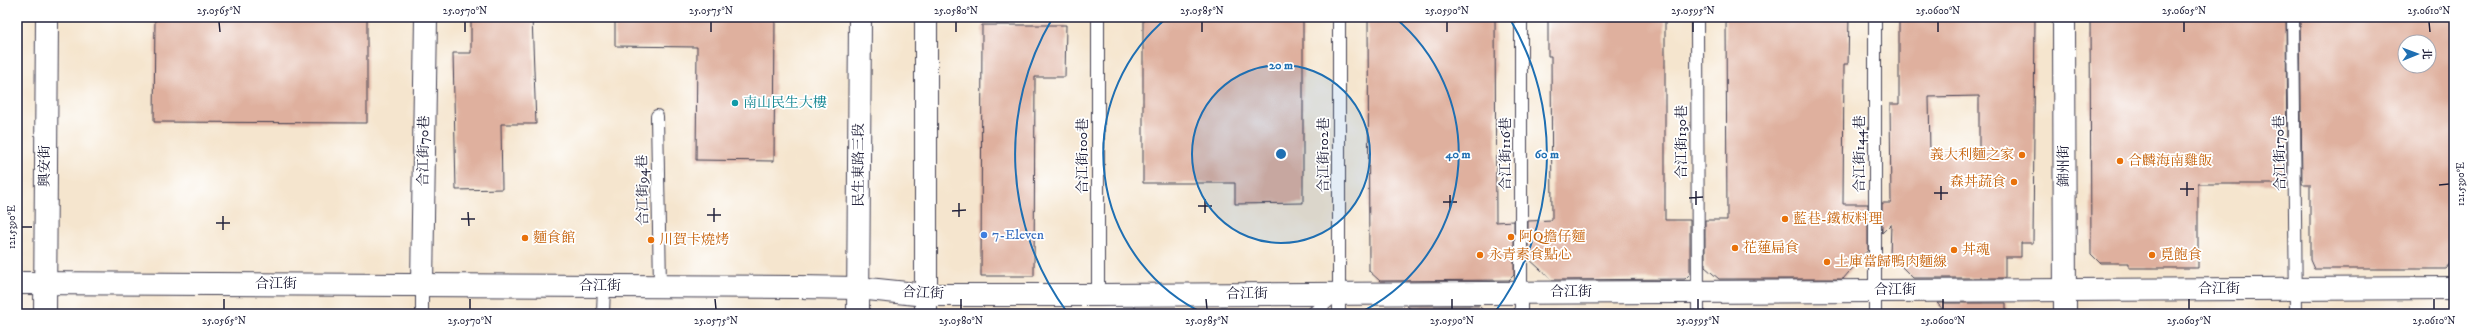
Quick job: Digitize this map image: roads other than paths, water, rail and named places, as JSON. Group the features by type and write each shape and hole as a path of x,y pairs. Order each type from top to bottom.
{"street":[{"name":"興安街","path":"45,314 44,283 47,17"},
{"name":"合江街70巷","path":"422,285 426,17"},
{"name":"民生東路三段","path":"858,314 860,17"},
{"path":"926,17 926,304"},
{"name":"錦州街","path":"2064,17 2065,314"},
{"name":"合江街","path":"17,283 858,288 926,304 1098,295 1339,303 1521,292 2454,288"}],"lane":[{"name":"合江街100巷","path":"1098,17 1098,295"},
{"name":"合江街102巷","path":"1339,17 1339,303"},
{"name":"合江街116巷","path":"1521,17 1521,314"},
{"name":"合江街130巷","path":"1698,17 1698,314"},
{"name":"合江街144巷","path":"1875,17 1875,314"},
{"name":"合江街170巷","path":"2293,17 2296,314"},
{"name":"合江街94巷","path":"657,116 660,286"},
{"path":"422,285 422,314"},
{"path":"603,314 604,286"},
{"path":"1312,314 1339,303"}],"place":[{"name":"南山民生大樓","path":"735,103"},
{"name":"義大利麵之家","path":"2022,155"},
{"name":"合麟海南雞飯","path":"2120,161"},
{"name":"森丼蔬食","path":"2014,182"},
{"name":"藍巷-鐵板料理","path":"1785,219"},
{"name":"7-Eleven","path":"984,235"},
{"name":"阿Q擔仔麵","path":"1511,237"},
{"name":"麵食館","path":"525,238"},
{"name":"川賀卡燒烤","path":"651,240"},
{"name":"花蓮扁食","path":"1735,248"},
{"name":"丼魂","path":"1954,250"},
{"name":"永青素食點心","path":"1480,255"},
{"name":"覓飽食","path":"2152,255"},
{"name":"土庫當歸鴨肉麵線","path":"1827,262"}]}
